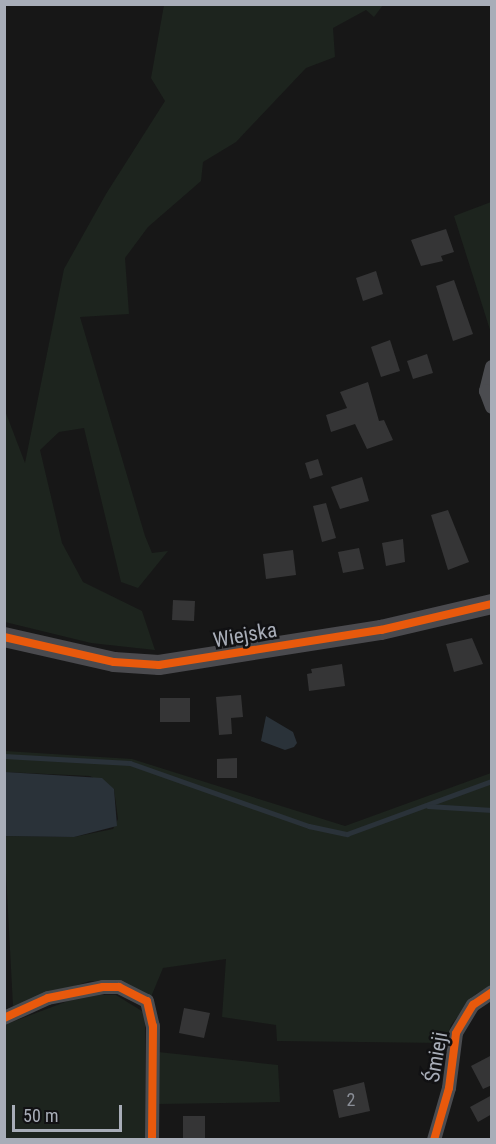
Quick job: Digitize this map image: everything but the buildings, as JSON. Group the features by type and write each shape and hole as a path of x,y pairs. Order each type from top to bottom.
{"street":[{"path":"492,368 486,391 492,407"},
{"name":"Wiejska","path":"4,637 114,662 159,666 381,630 492,604"},
{"path":"4,1018 48,998 103,987 127,989 147,1001 153,1026 152,1140"},
{"name":"Śmieji","path":"434,1140 446,1099 459,1026 474,1005 492,992"}],"shaded area":[{"path":"164,5 383,5 374,17 366,10 333,28 335,57 306,68 236,142 203,162 201,181 148,227 125,258 129,314 80,317 145,536 152,553 168,551 138,588 121,582 84,428 59,432 40,450 62,543 83,582 142,611 155,650 91,643 5,622 4,408 25,463 64,269 106,194 165,101 151,78"},
{"path":"492,202 491,333 454,216"},
{"path":"266,716 293,732 297,743 294,747 285,750 261,741"},
{"path":"5,751 132,759 345,826 491,773 491,987 476,994 451,1025 445,1043 277,1041 276,1025 222,1017 226,959 163,968 151,997 116,983 90,981 13,1006 4,836 74,837 113,829 118,819 114,789 90,776 5,772"},
{"path":"5,772 102,778 114,789 117,826 74,837 5,836"},
{"path":"99,995 116,995 145,1013 145,1139 5,1139 4,1025 68,1001"},
{"path":"158,1052 278,1065 280,1102 159,1104"}],"waterway":[{"path":"4,756 130,763 309,826 347,834 492,781"},
{"path":"428,806 492,810"}],"cycle path":[{"path":"4,637 114,662 159,665 381,630 492,604"},
{"path":"4,1018 48,998 103,987 119,987 147,1001 153,1026 152,1140"},
{"path":"434,1140 449,1088 456,1033 473,1005 492,992"}]}
